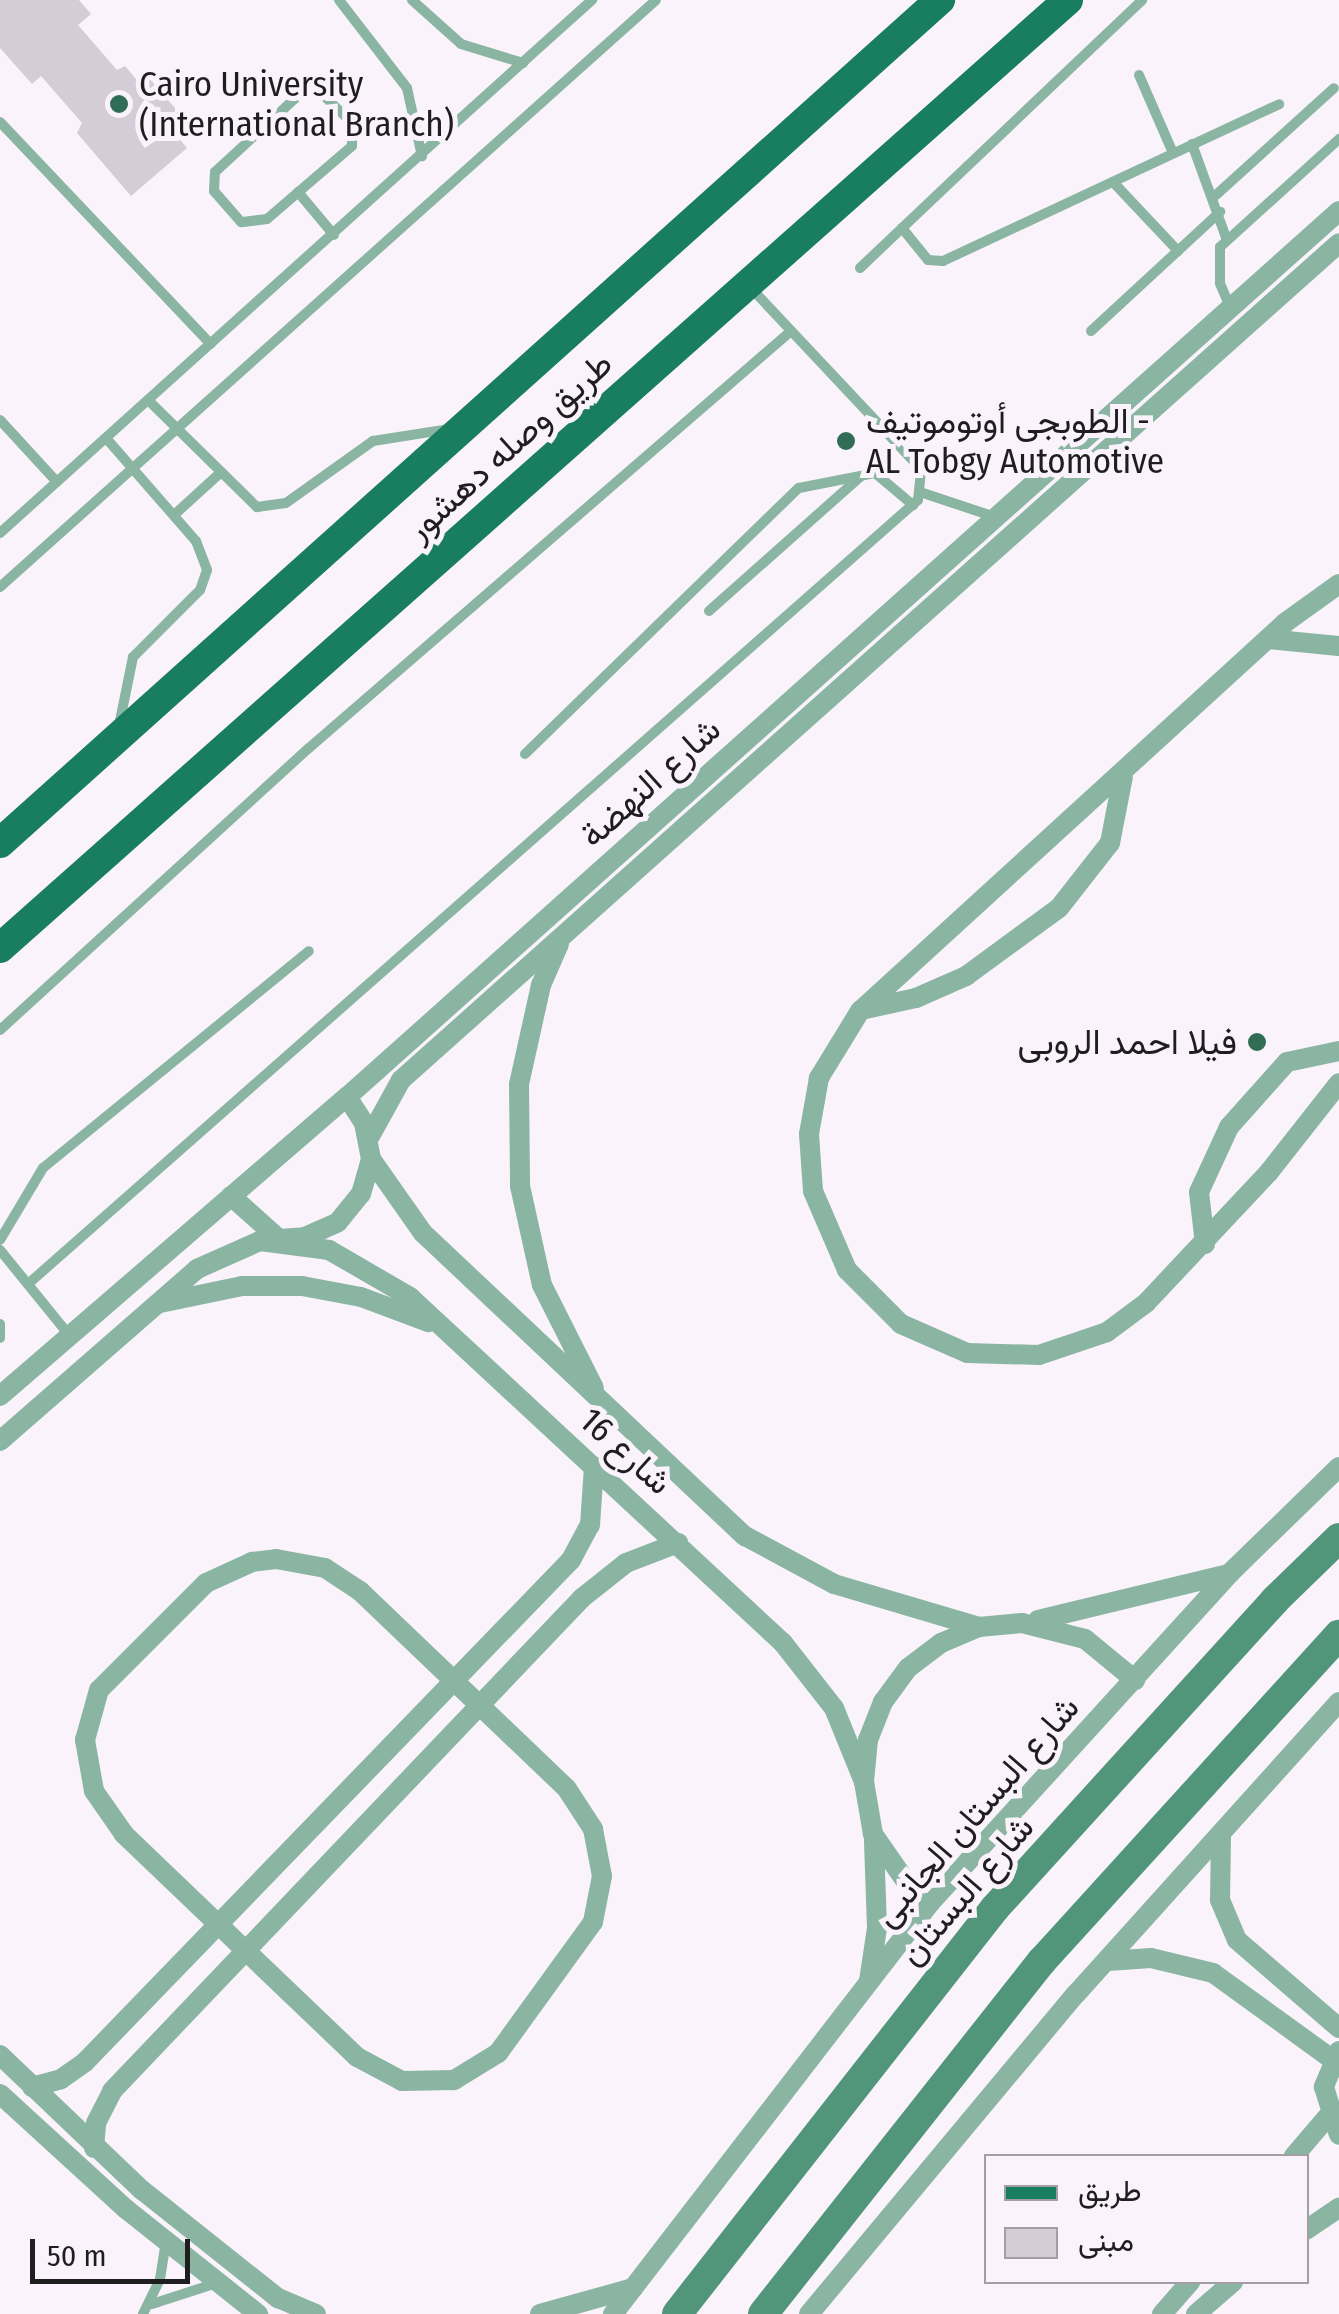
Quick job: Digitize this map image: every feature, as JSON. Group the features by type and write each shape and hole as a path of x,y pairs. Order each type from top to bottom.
{"main road":[{"name":"طريق وصله دهشور","path":"0,842 940,0"},
{"name":"طريق وصله دهشور","path":"0,948 1068,0"}],"street":[{"name":"شارع النهضة","path":"0,1396 347,1097 1339,211"},
{"name":"شارع النهضة","path":"279,1239 304,1237 338,1222 361,1194 370,1148 402,1080 1339,243"},
{"path":"1116,408 1132,427"},
{"path":"1339,584 1268,640 1123,776 860,1010 818,1078 809,1163 832,1245 864,1292 901,1324 944,1346 990,1357 1062,1350 1128,1319 1205,1244 1339,1083"},
{"path":"1268,640 1339,646"},
{"path":"860,1010 916,998 966,976 1059,908 1110,843 1123,776"},
{"path":"545,920 561,938 525,1051 520,1186 548,1301 586,1377 615,1418"},
{"path":"1205,1244 1199,1192 1229,1127 1288,1062 1339,1050"},
{"name":"شارع 16","path":"347,1097 370,1148 423,1233 615,1418 745,1536 789,1562 882,1602 980,1627"},
{"path":"231,1196 279,1239"},
{"path":"0,1441 154,1305 222,1256 279,1239"},
{"name":"شارع 16","path":"279,1239 309,1243 372,1270 678,1542 811,1676 834,1708 864,1782"},
{"path":"154,1305 242,1286 302,1286 376,1301 445,1331"},
{"path":"32,2087 60,2080 85,2062 582,1543 594,1506 594,1466"},
{"name":"شارع البستان الجانبى","path":"613,2314 867,1990 930,1902 1230,1573 1339,1467"},
{"name":"شارع البستان","path":"677,2314 996,1908 1275,1600 1339,1538"},
{"path":"94,2148 99,2112 112,2091 479,1705 596,1585 626,1563 678,1542"},
{"path":"276,1559 325,1568 347,1580 479,1705 582,1808 602,1876 592,1922 498,2053 477,2070 441,2082 402,2081 378,2072 124,1834 94,1791 85,1740 100,1690 206,1583 240,1566 276,1559"},
{"path":"867,1990 877,1912 873,1834 864,1782 868,1740 883,1702 908,1668 941,1643 980,1627 1106,1608 1230,1573"},
{"path":"1022,1623 1085,1639 1135,1680"},
{"path":"763,2314 1042,1961 1334,1650"},
{"path":"810,2314 1108,1961 1339,1702"},
{"path":"873,1834 907,1884 930,1902"},
{"path":"1221,1834 1218,1889 1237,1940 1339,2028"},
{"path":"1108,1961 1150,1958 1213,1973 1336,2055 1324,2087 1328,2116 1339,2135"},
{"path":"0,2055 142,2190 278,2298 316,2314"},
{"path":"0,2094 126,2209 258,2314"},
{"path":"1296,2154 1328,2116"},
{"path":"126,2209 142,2190"},
{"path":"1309,2228 1339,2208"},
{"path":"1162,2314 1188,2284"},
{"path":"1196,2314 1232,2284"},
{"path":"540,2314 633,2288"}],"lane":[{"path":"338,0 407,88 422,156"},
{"path":"412,0 461,44 524,63"},
{"path":"0,533 592,0"},
{"path":"0,588 656,0"},
{"path":"860,268 1142,0"},
{"path":"1139,76 1173,153"},
{"path":"316,88 353,124 354,141 298,192 250,225 234,216 212,181 234,152 300,94 316,88"},
{"path":"1216,195 1334,88"},
{"path":"902,228 928,260 944,261 1280,104"},
{"path":"0,122 211,344"},
{"path":"1230,308 1217,266 1227,240 1339,139"},
{"path":"1192,144 1216,195 1227,240"},
{"path":"1113,182 1178,251"},
{"path":"298,192 334,235"},
{"path":"1091,331 1220,212"},
{"path":"28,1284 913,505 922,493 921,468 748,284"},
{"path":"0,1030 309,748 791,331"},
{"path":"148,400 243,501 272,508 373,442 462,428"},
{"path":"0,420 57,482"},
{"path":"106,438 202,550 205,580 132,657 118,737"},
{"path":"525,754 798,488 864,473 883,477 913,505"},
{"path":"709,611 864,473"},
{"path":"174,515 218,475"},
{"path":"922,493 995,517"},
{"path":"0,1240 43,1168 309,951"},
{"path":"0,1250 69,1335"},
{"path":"0,1324 0,1338"},
{"path":"152,2304 166,2240"},
{"path":"143,2314 152,2304 218,2282"}],"building":[{"name":"Cairo University (International Branch)","path":"0,0 79,0 91,14 78,25 117,70 125,66 141,85 149,78 189,124 176,135 187,148 131,196 77,133 82,123 41,76 32,84 0,48"}],"place":[{"name":"Cairo University (International Branch)","path":"119,104"},
{"name":"الطوبجى أوتوموتيف - AL Tobgy Automotive","path":"846,441"},
{"name":"فيلا احمد الروبى","path":"1257,1042"}]}
